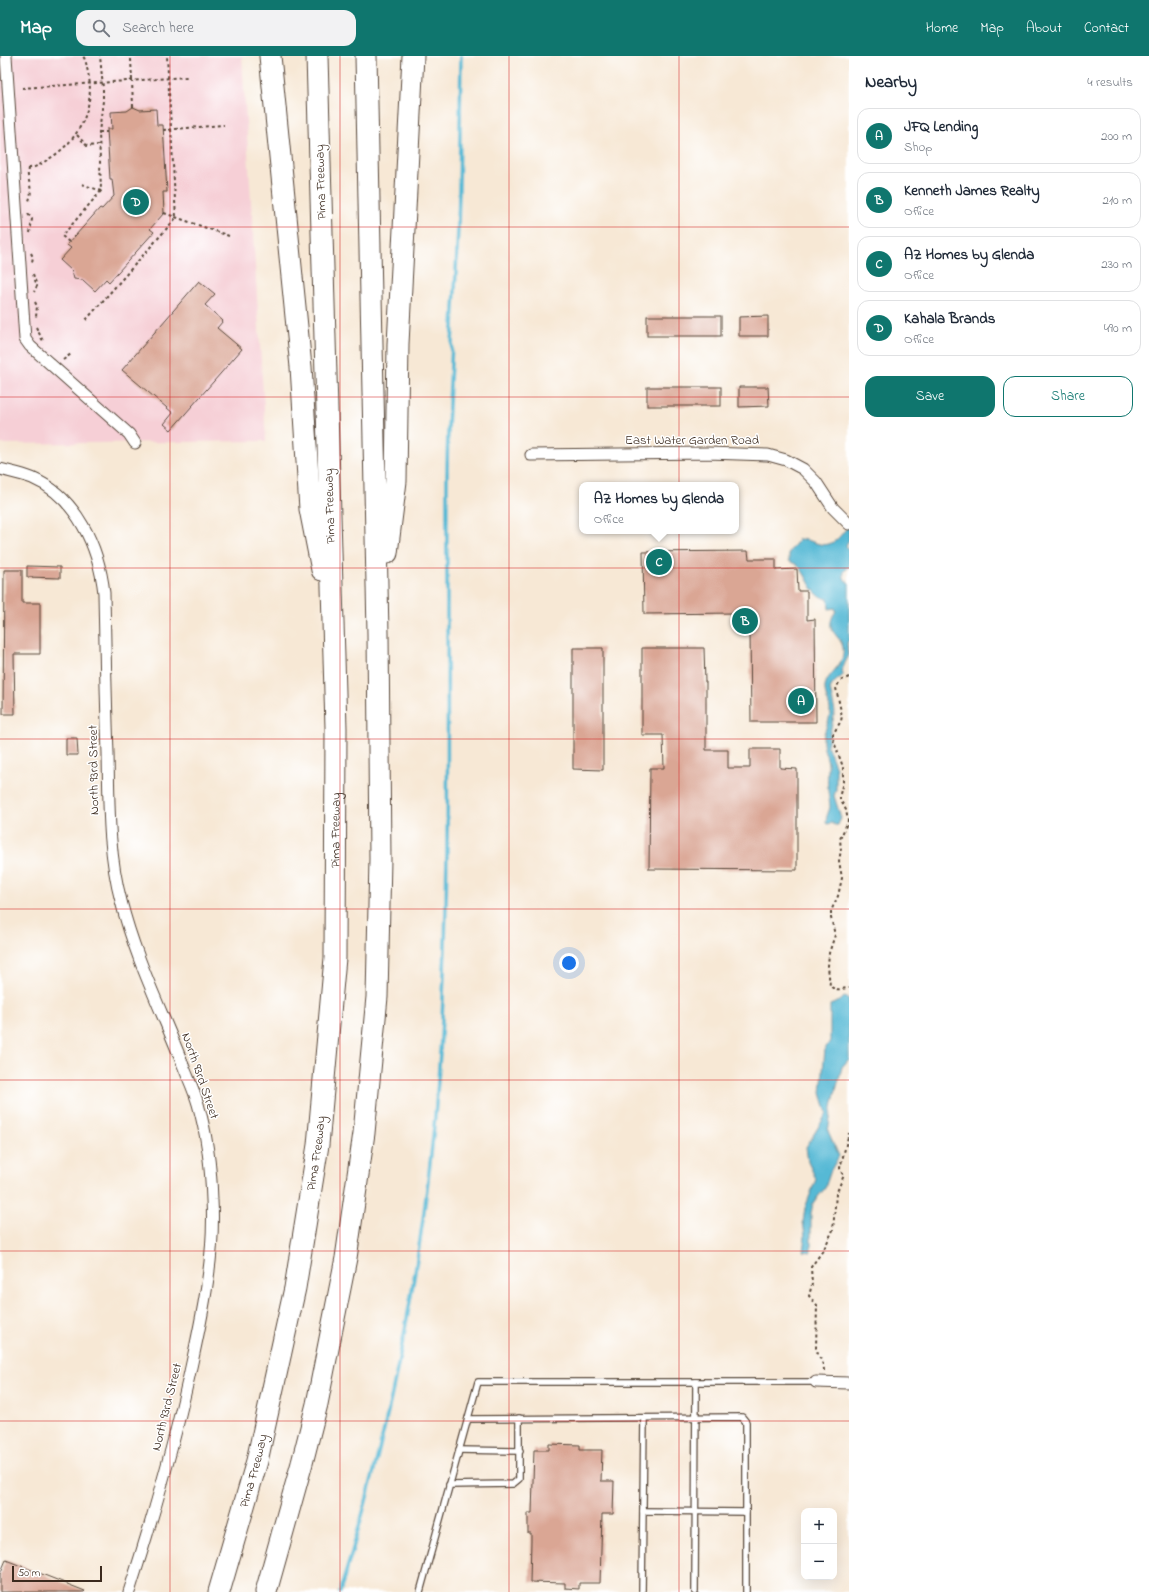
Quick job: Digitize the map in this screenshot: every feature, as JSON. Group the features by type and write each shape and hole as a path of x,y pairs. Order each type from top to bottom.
{"highway":[{"path":"270,56 301,367 310,508 326,588 334,639"},
{"name":"Pima Freeway","path":"219,1592 257,1461 295,1288 318,1145 335,958 337,787 317,56"},
{"path":"266,1592 317,1404 346,1258 364,1133 377,997 380,858 378,633 366,56"},
{"path":"378,633 396,481 398,344 413,56"}],"street":[{"path":"6,56 25,338 30,346 129,434 135,443"},
{"name":"East Water Garden Road","path":"531,455 708,453 768,455 786,460 803,469 816,482 833,508 846,521"},
{"name":"North 93rd Street","path":"0,469 33,478 47,486 73,511 86,530 99,562 104,593 109,831 115,876 120,900 135,950 172,1036 197,1102 208,1152 212,1200 211,1253 195,1349 159,1495 129,1592"},
{"path":"816,1382 849,1383"}],"lane":[{"path":"420,1592 478,1382 816,1382"},
{"path":"695,1592 696,1382"},
{"path":"468,1419 742,1417 746,1422 746,1592"},
{"path":"450,1485 512,1484 519,1479 519,1418"},
{"path":"642,1592 644,1418"},
{"path":"459,1450 520,1451"},
{"path":"643,1511 746,1512"}],"path":[{"path":"24,169 34,168 59,153 77,134 88,111 90,84 86,60 83,56"},
{"path":"69,242 62,236 101,191 99,132 103,101 100,56"},
{"path":"86,320 176,218 167,56"},
{"path":"131,59 133,107"},
{"path":"22,88 187,77"},
{"path":"163,130 224,125"},
{"path":"99,132 107,132"},
{"path":"77,134 87,146 99,145"},
{"path":"26,207 30,199 31,188 30,180 27,175 28,168"},
{"path":"82,184 101,191"},
{"path":"164,213 229,236"},
{"path":"27,214 32,219 29,237"},
{"path":"30,250 33,257 32,267"},
{"path":"32,273 36,286 32,298 37,306 36,323 44,346"},
{"path":"62,360 68,358 71,354"},
{"path":"849,677 840,681 836,688 842,716 841,721 833,734 833,739 843,767 843,782 840,798 846,810 848,821 840,840 841,850 839,861 842,878 838,896 831,911 835,935 829,953 828,966 830,986 838,990 849,988"},
{"path":"824,1371 824,1362 817,1354 816,1348 817,1305 809,1296 812,1284 811,1267 824,1249 832,1230 836,1194 844,1174 841,1172 840,1168 849,1133"}],"shaded area":[{"path":"0,56 242,56 266,441 0,444"}],"water":[{"path":"849,525 849,540 846,545 849,552 849,567 844,571 844,578 849,583 848,657 841,671 844,674 830,689 835,712 827,745 836,768 836,789 834,796 841,818 838,825 835,825 832,823 827,824 826,822 830,807 828,762 823,746 823,739 830,715 830,709 825,686 826,682 842,659 843,647 831,625 836,611 835,608 829,609 828,599 817,594 813,590 802,570 797,565 789,561 789,552 798,541 797,539 822,544 831,543 839,538"},
{"path":"844,997 849,999 849,1059 842,1067 833,1102 828,1131 839,1156 831,1170 825,1188 813,1203 811,1214 811,1252 803,1251 805,1236 803,1222 805,1208 816,1179 808,1162 806,1147 827,1113 821,1093 825,1049 830,1041 830,1005 840,1001"}],"building":[{"path":"133,107 140,110 156,109 157,125 163,125 167,192 163,192 164,213 150,229 154,232 109,282 106,279 95,291 83,280 74,279 72,271 60,260 71,248 67,245 100,208 102,209 114,196 112,179 110,179 107,129 112,129 111,112 127,111"},
{"path":"199,281 215,294 205,305 223,321 217,328 242,349 171,430 164,424 173,413 122,370"},
{"path":"647,316 721,316 721,336 647,336"},
{"path":"768,316 768,336 739,336 739,317"},
{"path":"647,387 721,387 721,406 647,406"},
{"path":"739,387 768,387 769,406 739,407"},
{"path":"748,551 749,559 776,559 776,570 797,569 798,591 807,591 807,620 815,619 816,722 751,722 750,630 735,630 735,613 644,614 643,552"},
{"path":"27,566 60,567 60,578 27,577"},
{"path":"4,570 22,570 22,603 40,603 40,654 14,654 15,714 3,714"},
{"path":"573,648 603,648 603,770 573,769"},
{"path":"642,648 704,648 706,682 706,750 728,750 728,768 750,768 750,749 780,749 780,768 797,769 797,870 649,869 650,768 664,768 663,735 642,735"},
{"path":"66,738 77,738 78,755 66,755"},
{"path":"549,1444 580,1445 580,1450 602,1450 601,1481 614,1481 613,1514 602,1514 600,1583 579,1583 579,1589 565,1588 565,1583 530,1582 531,1533 528,1533 528,1513 532,1513 534,1450 549,1450"},
{"path":"6,1560 85,1591 0,1592 0,1574"}],"waterway":[{"path":"340,1592 379,1452 409,1309 430,1164 437,1092 445,952 448,751 447,451 458,227 461,56"}],"place":[{"name":"Kahala Brands","path":"136,202"},
{"name":"AZ Homes by Glenda","path":"659,562"},
{"name":"Kenneth James Realty","path":"745,621"},
{"name":"JFQ Lending","path":"801,701"}]}
